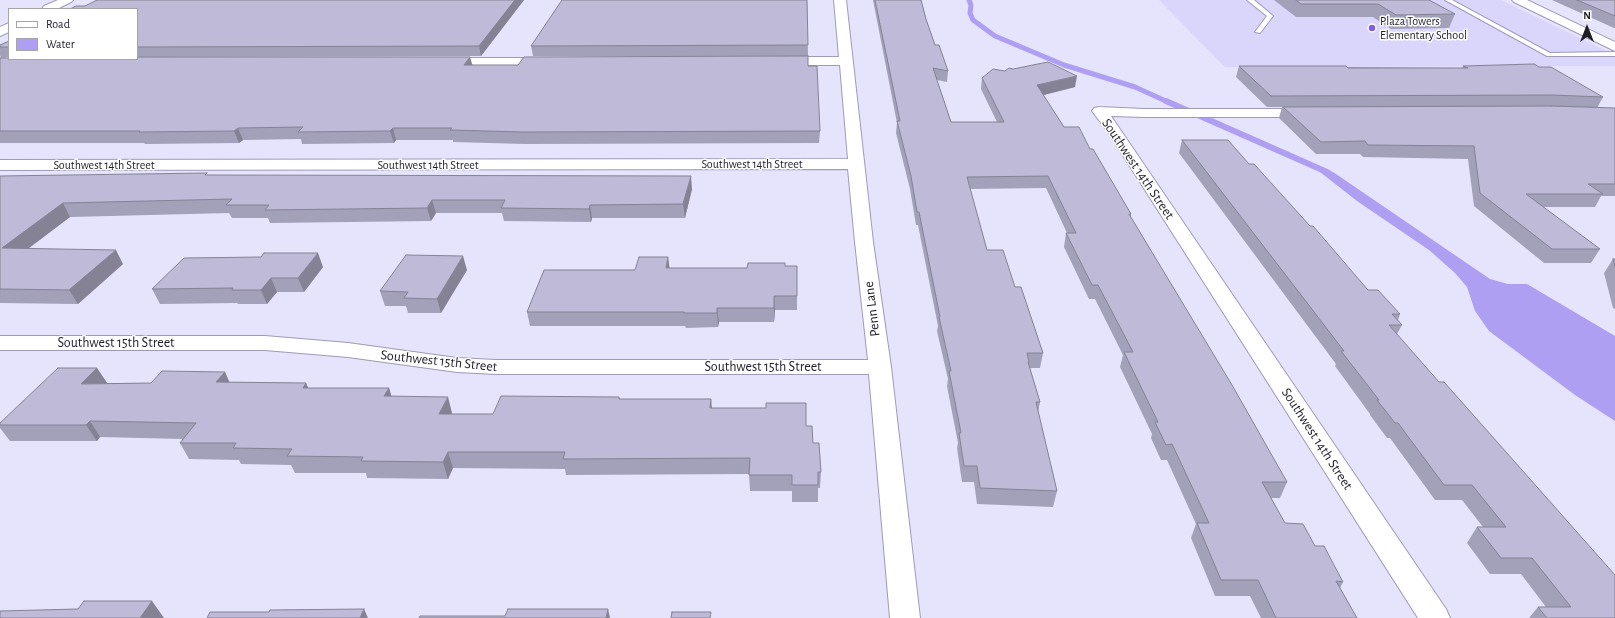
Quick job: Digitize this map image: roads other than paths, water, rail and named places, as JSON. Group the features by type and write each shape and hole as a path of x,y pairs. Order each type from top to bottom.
{"main road":[{"path":"50,8 67,0"}],"street":[{"name":"Penn Lane","path":"840,0 856,164 880,367 905,618"},
{"path":"1518,0 1615,47"},
{"path":"767,61 847,61"},
{"path":"431,62 559,62"},
{"name":"Southwest 14th Street","path":"1321,112 1171,113 1099,111 1118,136 1434,618"},
{"name":"Southwest 14th Street","path":"0,165 856,164"},
{"name":"Southwest 15th Street","path":"0,343 265,343 348,350 457,365 496,368 880,367"}],"lane":[{"path":"1250,0 1270,16 1258,32"},
{"path":"1448,0 1549,55 1615,54"}],"water":[{"path":"1320,172 1333,172 1490,279 1508,284 1527,284 1615,336 1615,421 1575,395 1489,331 1475,311 1467,287 1455,273 1429,250 1357,201"}],"waterway":[{"path":"969,0 971,5 970,13 973,20 995,36 1064,65 1135,87 1168,102"},
{"path":"1166,101 1327,172 1335,178"}],"place":[{"name":"Plaza Towers Elementary School","path":"1372,28"}]}
